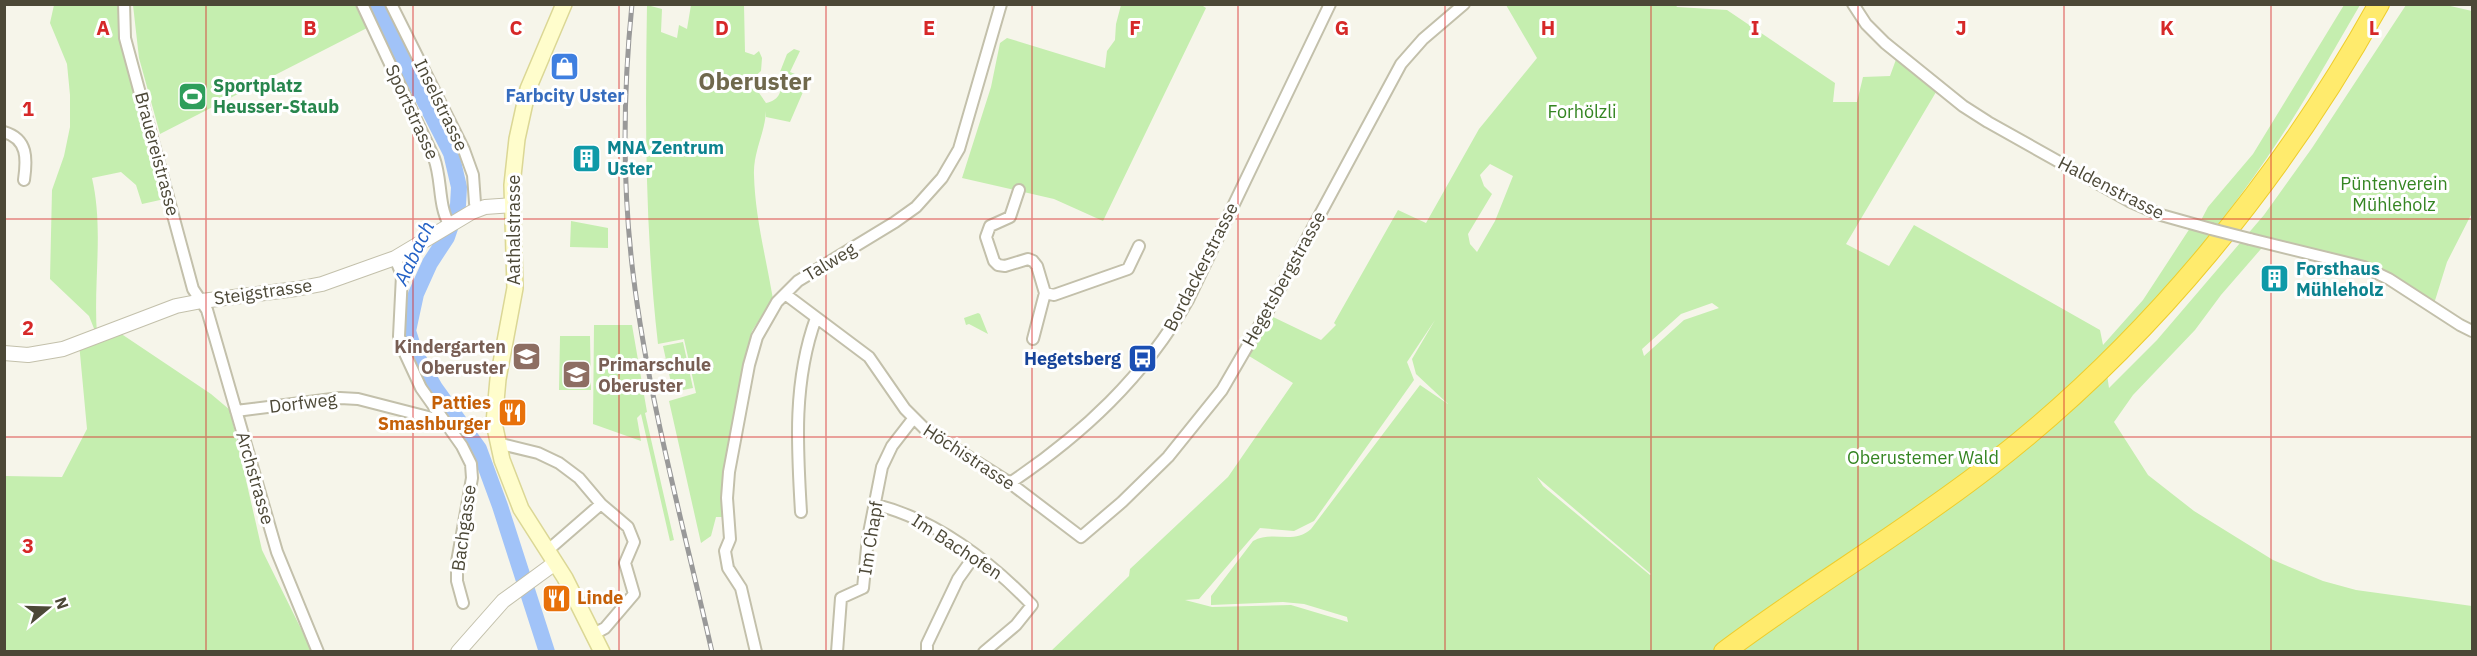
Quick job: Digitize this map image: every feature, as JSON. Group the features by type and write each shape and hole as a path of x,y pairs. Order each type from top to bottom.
{"highway":[{"path":"1724,651 1957,490 2032,432 2102,368 2166,302 2249,200 2321,99 2379,4"},
{"path":"1746,651 1987,482 2063,421 2131,356 2195,286 2271,190 2336,97 2392,4"}],"main road":[{"name":"Aathalstrasse","path":"564,4 528,89 521,114 513,166 515,288 496,392 495,423 497,443 521,510 566,578 592,635 602,651"}],"street":[{"name":"Brauereistrasse","path":"124,4 125,38 194,289 202,301"},
{"name":"Sportstrasse","path":"362,4 434,158 440,175 443,214 450,222"},
{"name":"Inselstrasse","path":"391,4 464,150 473,175 478,210"},
{"name":"Talweg","path":"756,651 741,588 728,568 725,551 730,539 727,486 749,365 757,337 766,319 785,294 810,273 915,208 940,180 959,149 1001,4"},
{"name":"Bordackerstrasse","path":"1010,483 1048,457 1089,423 1136,376 1160,345 1188,300 1330,4"},
{"name":"Hegetsbergstrasse","path":"1081,537 1122,502 1168,457 1222,390 1264,318 1401,64 1423,39 1464,4"},
{"name":"Haldenstrasse","path":"1853,4 1866,24 1885,43 1963,106 2129,201 2161,215 2364,267 2389,279 2472,331"},
{"path":"4,132 14,136 23,146 26,155 24,180"},
{"path":"1019,190 1010,217 990,226 986,237 994,261 998,265 1009,265 1028,259 1034,261 1045,293 1033,339"},
{"name":"Steigstrasse","path":"4,353 27,355 63,349 176,306 310,287 395,258 450,222 478,210 512,205"},
{"path":"1045,293 1054,295 1128,269 1139,246"},
{"name":"Bachgasse","path":"395,258 402,274 399,336 402,347 421,388 462,446 471,464 472,478 458,550 457,582 463,603"},
{"name":"Höchistrasse","path":"785,294 869,357 913,419 939,440 1010,483 1081,537"},
{"name":"Archstrasse","path":"202,301 207,310 277,552 318,651"},
{"path":"801,512 797,435 801,372 816,318"},
{"name":"Dorfweg","path":"236,411 340,398 358,399 432,418 440,415"},
{"name":"Im Chapf","path":"837,651 841,598 863,588 868,538 886,456 899,435 913,419"},
{"path":"497,443 538,453 559,463 579,478 601,504 632,531 634,542 625,563 634,594 605,628 592,635"},
{"path":"458,651 493,611 533,578 601,504"},
{"name":"Im Bachofen","path":"876,505 903,514 975,555 1009,581 1032,605 1016,625 984,651"},
{"path":"927,651 927,644 952,590 975,555"}],"green space":[{"path":"1200,4 1206,8 1103,221 1054,199 962,178 991,87 1000,43 1007,38 1105,68 1107,51 1115,40 1121,5"},
{"path":"1675,4 1677,7 1727,10 1835,83 1833,102 1857,102 1863,77 1890,76 1898,54 1939,87 1846,244 1889,266 1914,225 2100,330 2103,345 2143,300 2192,225 2198,226 2208,207 2253,154 2344,5 2360,5 2270,154 2226,214 2180,272 2104,354 2109,388 2157,340 2264,215 2312,148 2406,5 2446,5 2472,11 2472,213 2447,262 2433,307 2389,279 2267,242 2221,295 2195,330 2133,395 2114,422 2148,475 2194,511 2273,560 2323,581 2356,590 2472,606 2472,651 1050,652 1129,576 1130,569 1228,477 1293,383 1249,356 1271,316 1321,340 1336,325 1334,323 1398,210 1426,223 1479,129 1537,58 1506,5","holes":["1490,164 1513,176 1495,221 1477,252 1470,244 1468,234 1492,194 1484,186 1480,175","1712,303 1719,308 1684,320 1644,356 1642,349 1681,314","1435,320 1412,359 1416,374 1448,404 1420,385 1311,529 1297,536 1268,537 1253,541 1211,596 1211,605 1283,602 1304,604 1347,617 1348,622 1291,605 1212,607 1185,600 1199,599 1260,528 1294,531 1314,521 1414,380 1407,362","1537,477 1651,574 1650,575 1543,486"]},
{"path":"54,5 124,5 125,38 169,198 142,204 136,185 121,172 92,178 98,237 97,335 120,333 211,394 230,410 262,550 312,651 5,652 5,476 62,477 87,429 79,343 97,336 89,316 50,279 52,190 64,156 70,127 67,64 50,23"},
{"name":"Sportplatz Heusser-Staub","path":"133,5 355,5 367,28 160,134 139,58"},
{"path":"647,5 662,9 661,32 677,38 679,25 687,29 691,5 744,5 745,52 754,55 759,51 762,58 761,71 752,79 751,88 757,90 766,103 777,98 782,81 778,77 787,54 794,49 800,51 790,72 795,74 793,80 806,85 790,122 766,117 766,111 755,158 755,190 773,299 752,331 744,365 721,494 722,517 716,517 711,536 701,543 669,401 696,393 684,339 658,344 647,175"},
{"path":"571,221 608,228 608,248 570,247"},
{"path":"978,313 988,334 969,324 966,325 964,318"},
{"path":"594,325 632,325 647,412 645,413 674,540 670,541 641,414 637,418 641,441 593,424"},
{"path":"560,336 590,336 591,390 559,390"},
{"path":"683,342 693,388 673,392 663,346"}],"waterway":[{"name":"Aabach","path":"375,4 451,153 459,187 458,205 447,237 430,263 416,294 408,331 415,353 435,388 479,449 500,506 547,652"}],"railway":[{"path":"632,4 627,71 625,172 633,273 657,415 712,652"}],"place":[{"name":"Farbcity Uster","path":"565,67"},
{"name":"Sportplatz Heusser-Staub","path":"192,96"},
{"name":"MNA Zentrum Uster","path":"586,158"},
{"name":"Forsthaus Mühleholz","path":"2275,279"},
{"name":"Kindergarten Oberuster","path":"527,357"},
{"name":"Hegetsberg","path":"1142,359"},
{"name":"Primarschule Oberuster","path":"577,375"},
{"name":"Patties Smashburger","path":"512,413"},
{"name":"Linde","path":"556,598"}],"district":[{"name":"Oberuster","path":"755,82"}],"park label":[{"name":"Forhölzli","path":"1582,112"},
{"name":"Püntenverein Mühleholz","path":"2394,194"},
{"name":"Oberustemer Wald","path":"1923,458"}]}
